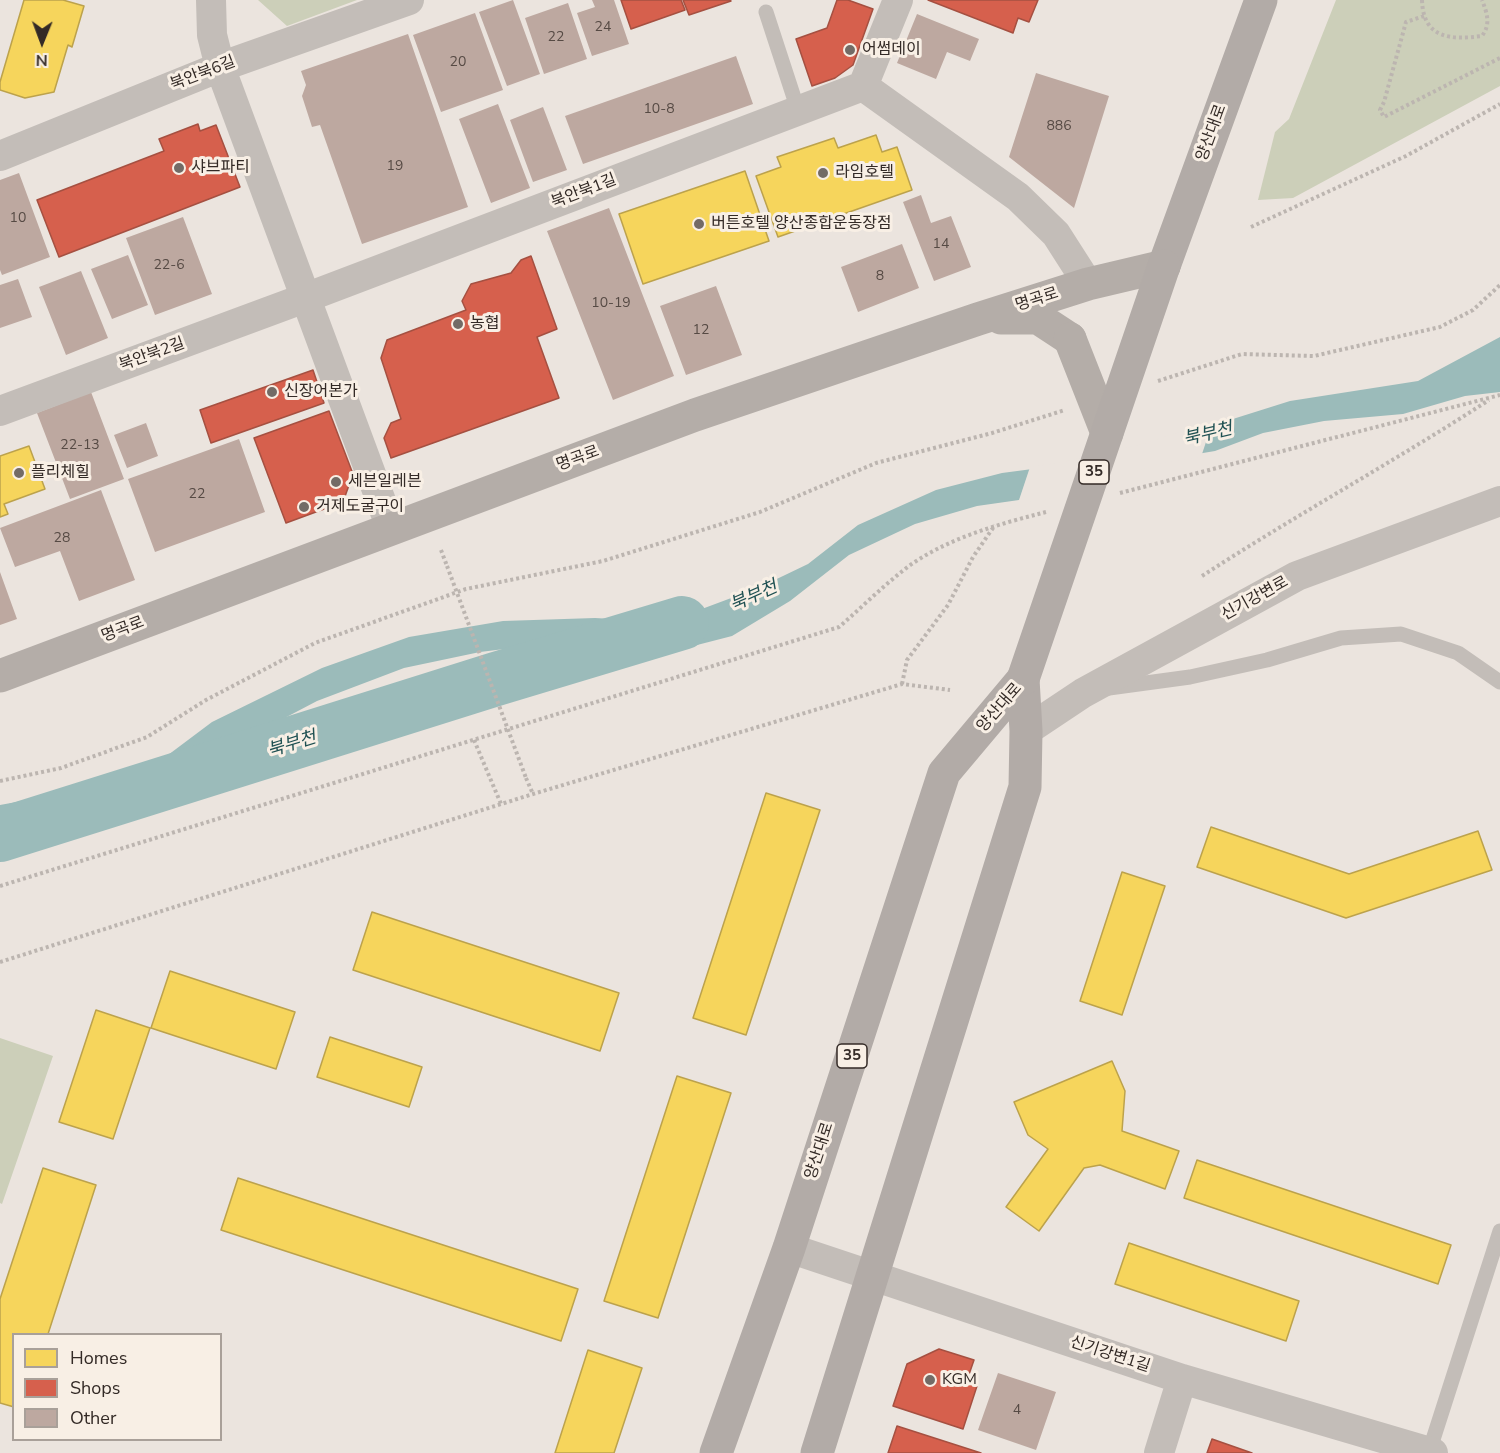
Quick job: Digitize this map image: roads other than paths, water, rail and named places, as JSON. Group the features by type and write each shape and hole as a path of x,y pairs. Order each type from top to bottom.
{"main road":[{"name":"양산대로","path":"1164,266 1261,0"},
{"path":"1249,30 1283,0"},
{"name":"명곡로","path":"0,676 695,416 978,318 1088,284 1164,266"},
{"name":"35","path":"1023,679 1164,266"},
{"path":"978,318 1038,318 1070,339 1107,433"},
{"name":"양산대로","path":"817,1453 1025,787 1026,731 1023,679"},
{"name":"양산대로","path":"717,1453 789,1248 944,773 1023,679"}],"street":[{"path":"211,0 212,35 220,67 391,528"},
{"name":"북안북6길","path":"0,156 220,67 409,0"},
{"path":"898,0 863,86 1018,197 1056,234 1088,284"},
{"name":"북안북1길","path":"305,298 863,86"},
{"name":"북안북2길","path":"0,411 305,298"},
{"name":"신기강변로","path":"1026,731 1088,691 1297,576 1500,501"},
{"name":"신기강변1길","path":"789,1248 1182,1379 1431,1453"},
{"path":"1159,1453 1182,1379"}],"lane":[{"path":"766,12 798,110"},
{"path":"1088,691 1190,677 1267,660 1341,638 1401,634 1458,653 1500,682"},
{"path":"1431,1453 1500,1231"}],"water":[{"path":"1500,337 1500,392 1465,396 1403,414 1324,421 1263,433 1215,451 1161,460 1047,496 977,506 915,524 849,555 790,601 732,636 670,652 612,644 545,644 480,652 404,668 317,701 258,732 177,781 0,834 0,805 103,786 152,767 212,722 322,668 409,637 503,621 595,618 667,622 758,588 808,564 858,525 936,490 1002,473 1063,465 1144,447 1290,401 1418,381"}],"waterway":[{"name":"북부천","path":"0,835 682,623"}],"place":[{"name":"어썸데이","path":"850,50"},
{"name":"샤브파티","path":"179,168"},
{"name":"라임호텔","path":"823,173"},
{"name":"버튼호텔 양산종합운동장점","path":"699,224"},
{"name":"농협","path":"458,324"},
{"name":"신장어본가","path":"272,392"},
{"name":"플리체힐","path":"19,473"},
{"name":"세븐일레븐","path":"336,482"},
{"name":"거제도굴구이","path":"304,507"},
{"name":"KGM","path":"930,1380"}]}
